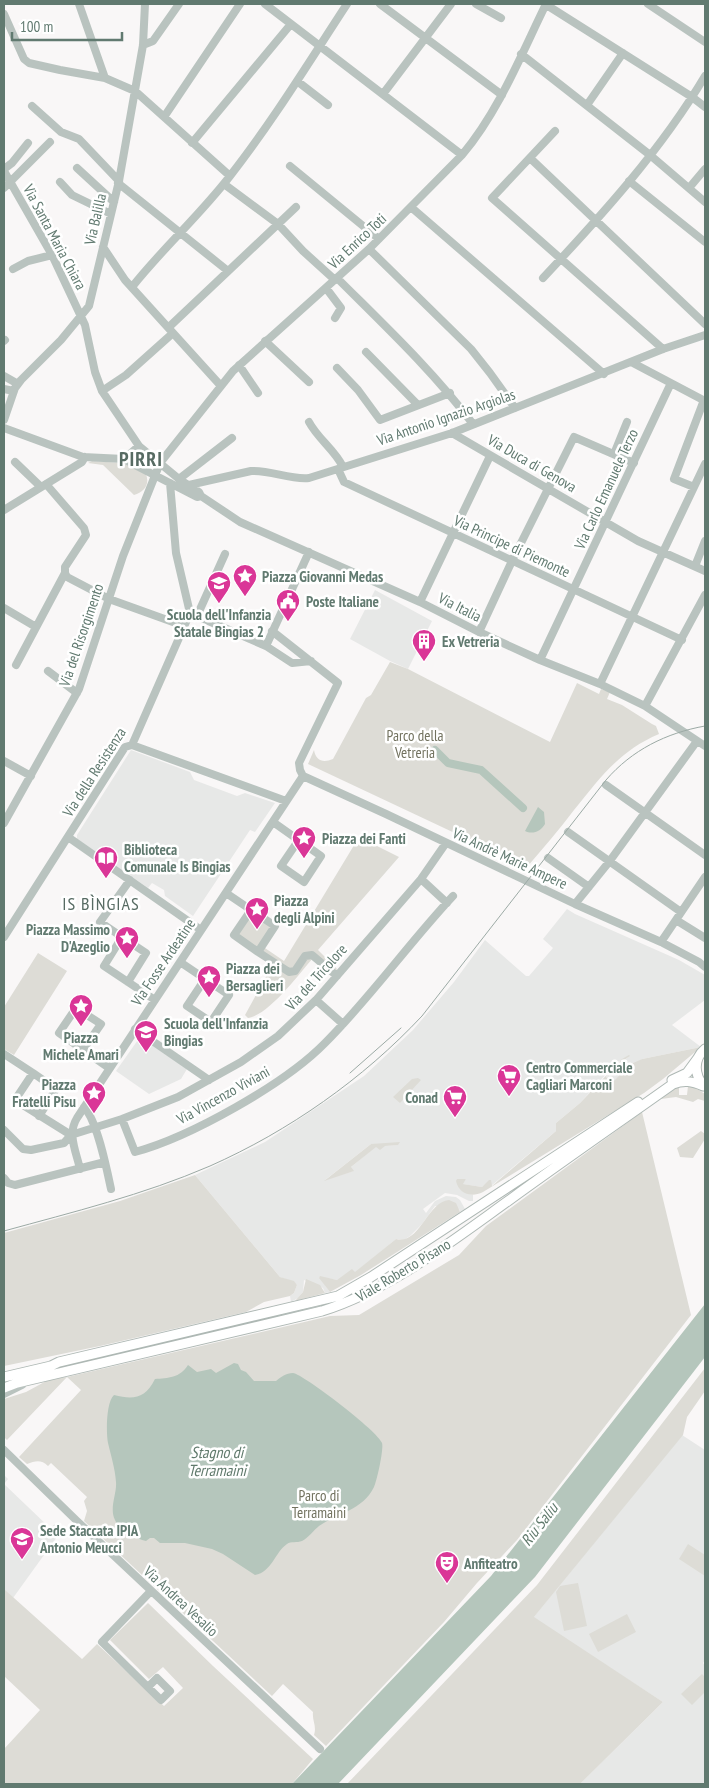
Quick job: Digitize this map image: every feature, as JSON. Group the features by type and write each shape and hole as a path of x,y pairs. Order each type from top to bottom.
{"main road":[{"name":"Viale Roberto Pisano","path":"4,1377 51,1366 59,1362 338,1296 371,1277 645,1097 687,1072 705,1049"},
{"path":"698,1058 696,1073 704,1086"},
{"name":"Viale Roberto Pisano","path":"4,1388 29,1380 345,1304 368,1293 447,1245 673,1084 687,1081 704,1086"},
{"name":"Viale Roberto Pisano","path":"4,1371 49,1361 59,1362"}],"street":[{"path":"79,4 105,78"},
{"name":"Via Balilla","path":"16,388 61,340 89,306 118,182 143,45 145,4"},
{"path":"143,45 153,41 179,4"},
{"path":"164,117 240,4"},
{"path":"132,286 156,257 224,184 271,121 348,4"},
{"path":"380,4 502,95"},
{"path":"383,94 451,4"},
{"path":"476,4 501,18"},
{"path":"546,4 705,107"},
{"name":"Via Enrico Toti","path":"154,474 160,463 239,365 336,279 412,208 462,156 484,127 502,95 546,4"},
{"path":"648,4 705,42"},
{"path":"269,5 462,156"},
{"path":"4,14 24,59 30,63 105,78 134,91 230,176"},
{"path":"192,143 291,24"},
{"path":"587,105 624,53"},
{"path":"521,54 650,155 705,202"},
{"path":"543,278 650,155 705,76"},
{"path":"297,81 328,105"},
{"path":"32,106 61,132 79,139 118,182 228,271"},
{"path":"555,131 492,198 663,349"},
{"path":"4,188 50,142"},
{"path":"4,170 28,144"},
{"path":"530,158 705,324"},
{"path":"290,166 379,238"},
{"path":"78,168 114,202"},
{"name":"Via Santa Maria Chiara","path":"4,170 52,255 80,316"},
{"path":"690,188 705,170"},
{"path":"629,181 705,242"},
{"path":"60,182 72,195 111,214"},
{"path":"224,184 278,224 303,251 336,279 424,364 450,393 473,424"},
{"path":"102,390 126,375 228,271 296,207"},
{"path":"412,208 604,374"},
{"path":"103,247 125,280 221,386"},
{"path":"369,248 471,349 515,408"},
{"path":"13,269 28,261 52,255"},
{"path":"326,288 341,308 335,318"},
{"path":"80,316 84,325 95,372 102,390 138,443 179,479 199,492 201,496"},
{"name":"Via Antonio Ignazio Argiolas","path":"189,485 251,471 301,479 341,468 452,433 632,363 663,349 705,335"},
{"path":"265,340 309,382"},
{"path":"366,352 418,405"},
{"path":"632,363 705,400 674,479 694,487"},
{"path":"239,365 258,393"},
{"path":"337,368 358,390 380,420 450,393"},
{"path":"4,376 16,388"},
{"name":"Via Carlo Emanuele Terzo","path":"540,660 671,383"},
{"path":"4,389 16,388"},
{"path":"4,420 16,388"},
{"name":"Via Principe di Piemonte","path":"310,422 323,441 340,459 344,482 682,640"},
{"path":"614,454 627,422"},
{"path":"4,428 48,446 85,457 124,459 197,497 201,496"},
{"name":"Via Duca di Genova","path":"452,433 638,541 705,571"},
{"path":"479,632 574,437 634,463"},
{"path":"179,479 232,438"},
{"path":"124,459 138,443"},
{"path":"420,602 490,456"},
{"path":"4,510 82,462 85,457"},
{"path":"15,462 43,486 86,532 86,535 65,567 65,574 16,665"},
{"path":"600,684 705,464"},
{"name":"Via del Risorgimento","path":"4,823 77,693 123,556 154,474"},
{"path":"170,483 176,553 193,614 266,646 292,663 311,662"},
{"name":"Via Italia","path":"201,496 240,522 420,602 479,632 540,660 600,684 645,706 705,746"},
{"path":"695,566 705,541"},
{"path":"266,646 309,552"},
{"name":"Via della Resistenza","path":"4,937 125,747 132,745 184,626 193,614 225,554"},
{"path":"65,574 67,577 109,599 184,626"},
{"path":"645,706 705,595"},
{"path":"4,608 36,627"},
{"path":"272,632 338,683 299,763 303,776"},
{"path":"48,671 77,693"},
{"path":"575,904 609,862 697,741"},
{"path":"132,745 286,801"},
{"path":"4,761 31,776"},
{"name":"Via Fosse Ardeatine","path":"71,1135 72,1126 109,1068 303,776"},
{"name":"Via Andrè Marie Ampere","path":"303,776 480,857 575,904 661,942 705,966"},
{"path":"606,785 705,855"},
{"path":"274,822 321,856 304,882 281,866 298,841"},
{"path":"568,832 681,912"},
{"path":"68,837 201,930"},
{"name":"Via del Tricolore","path":"94,1129 168,1101 209,1080 262,1048 278,1036 316,1000 420,879 446,843"},
{"path":"548,858 590,887"},
{"path":"661,942 705,877"},
{"path":"420,879 447,903"},
{"path":"128,982 146,953 100,922 130,880"},
{"path":"697,889 705,894"},
{"path":"226,893 275,926 258,952"},
{"name":"Via Vincenzo Viviani","path":"122,1119 135,1152 178,1136 227,1111 278,1080 324,1044 453,896"},
{"path":"251,910 234,935 289,972 295,971 305,956 312,955 336,976"},
{"path":"676,920 705,938"},
{"path":"122,937 104,966 155,1000"},
{"path":"180,962 229,995 211,1022 187,1006 205,979"},
{"path":"316,1000 343,1024"},
{"path":"83,1050 101,1024 76,1008 59,1034 109,1068"},
{"path":"135,1029 209,1080"},
{"path":"4,1054 56,1089 39,1116"},
{"path":"33,1073 15,1100 71,1135 80,1169"},
{"path":"84,1107 88,1112 94,1129 111,1190"},
{"path":"4,1130 23,1149 31,1150 64,1142 71,1135 94,1129"},
{"path":"4,1178 8,1183 15,1185 104,1162"},
{"path":"4,1394 29,1380"},
{"name":"Via Andrea Vesalio","path":"5,1454 320,1749"},
{"path":"148,1687 102,1642 151,1591"}],"shaded area":[{"path":"375,590 432,621 408,669 350,639"},
{"path":"131,750 190,772 194,780 237,796 245,793 275,803 255,832 250,830 193,916 165,896 164,890 152,883 148,888 77,839 77,835"},
{"path":"567,909 679,960 705,975 705,1000 672,1025 701,1047 642,1059 621,1073 613,1083 606,1078 618,1064 630,1056 617,1062 580,1103 556,1123 556,1131 491,1186 491,1180 482,1187 462,1184 466,1179 457,1179 468,1194 473,1195 473,1201 445,1193 423,1209 426,1213 435,1201 446,1196 456,1197 465,1209 460,1212 459,1209 435,1206 422,1224 410,1236 404,1240 396,1239 355,1273 337,1280 319,1277 330,1292 325,1293 323,1288 304,1280 303,1292 291,1302 290,1296 294,1293 297,1285 280,1277 195,1175 265,1142 364,1076 413,1030 454,982 485,940 526,976 529,976 553,948 543,939","holes":["371,1144 398,1145 376,1146 350,1168 353,1171 325,1180"]},
{"name":"Scuola dell'Infanzia Bingias","path":"140,1037 187,1069 181,1079 149,1094 116,1071"},
{"path":"682,1435 705,1450 705,1660 703,1663 705,1666 705,1784 580,1784 663,1702 533,1618"},
{"path":"4,1475 8,1479 4,1484"},
{"name":"Sede Staccata IPIA Antonio Meucci","path":"4,1484 50,1528 55,1524 62,1530 13,1598 4,1589"}],"green space":[{"path":"92,461 122,463 146,474 147,485 141,492 134,495 103,465 88,463"},
{"name":"Parco della Vetreria","path":"390,662 408,669 550,742 577,683 599,694 601,689 610,692 607,699 622,705 656,726 659,734 621,757 611,766 527,867 308,764 314,750 318,759 326,761 333,759 366,698 371,695"},
{"path":"359,837 399,857 318,950 337,969 332,976 313,958 274,1002 265,1010 248,1018 245,1015 274,962 234,935 251,910 275,926 262,946 284,961"},
{"path":"38,953 67,971 14,1055 4,1049 4,1007"},
{"path":"701,1047 644,1093 483,1192 470,1195 460,1189 456,1181 457,1179 466,1179 463,1184 482,1187 491,1180 492,1186 556,1131 556,1123 580,1103 622,1059 630,1056 618,1064 606,1077 612,1083 629,1065 642,1059"},
{"path":"418,1078 421,1080 400,1103 393,1097 412,1079"},
{"path":"679,1086 679,1095 687,1095 688,1086 694,1087 705,1094 705,1101 698,1099 693,1102 676,1097 661,1099 671,1089"},
{"name":"Parco di Terramaini","path":"642,1112 691,1315 517,1540 444,1622 326,1746 314,1735 313,1712 283,1684 272,1696 84,1521 87,1511 84,1501 87,1497 51,1463 48,1466 38,1461 27,1464 19,1457 81,1390 67,1377 330,1316 359,1315 459,1255 486,1226"},
{"path":"701,1131 705,1134 705,1139 693,1158 680,1157 677,1148"},
{"path":"400,1142 398,1145 385,1146 380,1150 376,1147 351,1167 354,1171 324,1181 371,1144"},
{"path":"195,1175 280,1277 294,1281 297,1285 294,1293 290,1296 264,1302 246,1312 4,1366 4,1233 120,1201"},
{"path":"449,1200 456,1203 460,1212 361,1275 330,1292 319,1278 320,1276 337,1280 352,1269 355,1272 396,1239 404,1239 411,1236 441,1202"},
{"path":"306,1279 320,1285 325,1293 295,1301 303,1292"},
{"path":"705,1368 705,1391 687,1417 683,1435 534,1617 663,1702 580,1784 347,1784 537,1585"},
{"path":"67,1377 7,1440 4,1437 4,1399 26,1392 50,1379"},
{"path":"688,1544 705,1555 705,1576 679,1559"},
{"path":"578,1583 587,1626 564,1631 556,1592 560,1586"},
{"path":"4,1589 82,1659 97,1644 164,1706 183,1688 163,1667 149,1679 110,1640 148,1603 313,1759 292,1784 4,1784 4,1749 40,1710 4,1676"},
{"path":"627,1614 636,1632 598,1652 589,1634"},
{"path":"702,1674 705,1677 705,1692 692,1705 681,1694"}],"water":[{"path":"538,807 544,812 545,824 536,832 525,831"},
{"name":"Riu Saliu","path":"705,1304 705,1357 535,1577 338,1784 292,1784 491,1576"},
{"name":"Stagno di Terramaini","path":"234,1363 238,1364 241,1370 246,1372 254,1381 276,1381 290,1373 300,1376 355,1416 382,1443 380,1465 374,1487 369,1495 357,1506 319,1526 302,1541 287,1544 265,1570 255,1575 212,1549 185,1543 160,1543 154,1538 146,1541 133,1536 120,1528 113,1515 116,1482 108,1443 107,1425 109,1404 114,1395 133,1397 143,1394 155,1379 169,1378 177,1375 188,1365 197,1372 211,1369 216,1373"}],"waterway":[{"path":"435,750 448,763 481,770 523,808"}],"tram line":[{"path":"4,1231 159,1186 210,1166 268,1137 323,1102 375,1061 422,1016 616,769 638,752 663,738 705,726"},
{"path":"350,1073 401,1028"}],"place":[{"name":"Piazza Giovanni Medas","path":"245,597"},
{"name":"Scuola dell'Infanzia Statale Bingias 2","path":"219,604"},
{"name":"Poste Italiane","path":"288,622"},
{"name":"Ex Vetreria","path":"424,662"},
{"name":"Piazza dei Fanti","path":"304,859"},
{"name":"Biblioteca Comunale Is Bingias","path":"106,879"},
{"name":"Piazza degli Alpini","path":"257,930"},
{"name":"Piazza Massimo D'Azeglio","path":"127,959"},
{"name":"Piazza dei Bersaglieri","path":"209,998"},
{"name":"Piazza Michele Amari","path":"81,1027"},
{"name":"Scuola dell'Infanzia Bingias","path":"146,1053"},
{"name":"Centro Commerciale Cagliari Marconi","path":"509,1097"},
{"name":"Piazza Fratelli Pisu","path":"94,1114"},
{"name":"Conad","path":"455,1118"},
{"name":"Sede Staccata IPIA Antonio Meucci","path":"22,1560"},
{"name":"Anfiteatro","path":"447,1584"}],"district":[{"name":"PIRRI","path":"141,459"},
{"name":"IS BÌNGIAS","path":"101,903"}]}
